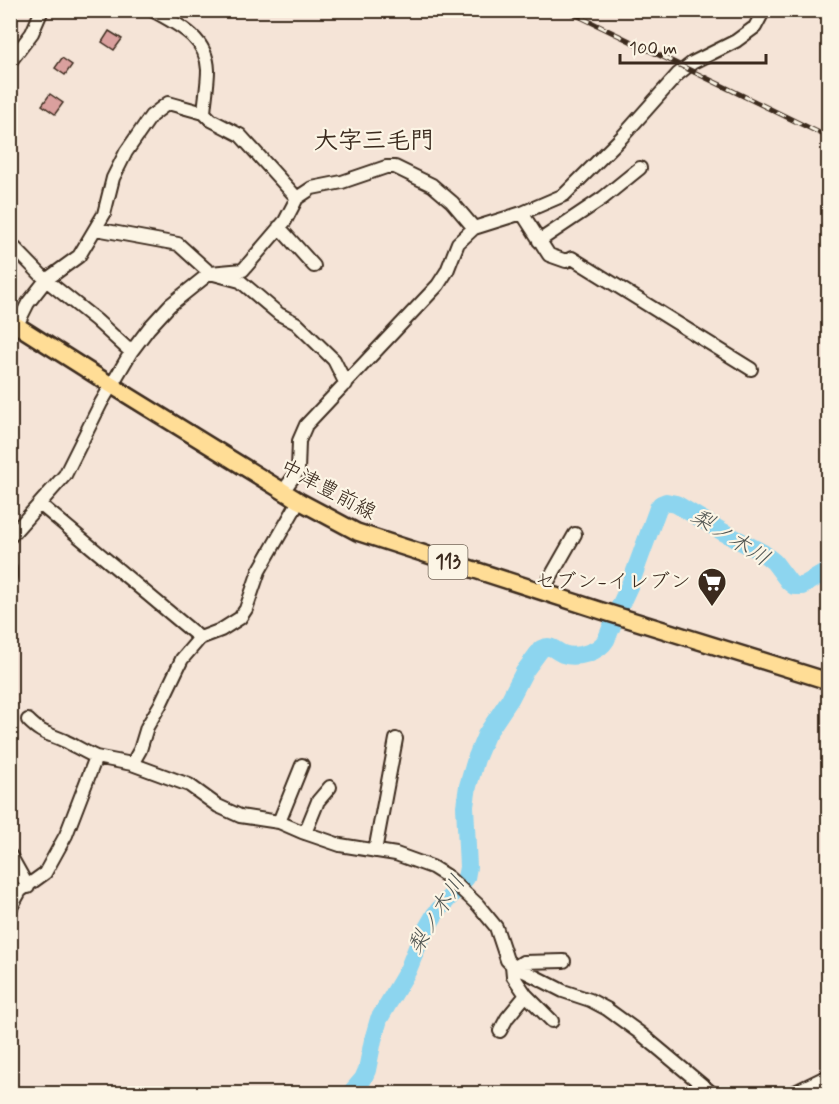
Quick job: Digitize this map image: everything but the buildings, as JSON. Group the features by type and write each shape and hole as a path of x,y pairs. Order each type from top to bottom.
{"main road":[{"name":"中津豊前線","path":"14,323 299,501 357,532 828,681"}],"street":[{"path":"10,62 32,33 42,10"},
{"path":"152,10 186,29 202,46 208,69 204,112"},
{"path":"283,491 298,471 299,441 306,425 438,285 447,271 458,243 474,228 522,213 564,195 595,165 685,67 736,41 755,27 764,10"},
{"path":"14,323 46,280 80,256 104,214 113,178 126,152 151,116 168,103 204,112 211,120 240,135 297,198"},
{"path":"10,537 65,475 111,385 149,328 170,305 210,273 243,270 285,221 297,198 312,188 342,182 386,167 395,167 441,191 474,228"},
{"path":"539,241 603,198 640,168"},
{"path":"522,213 549,255 566,261 572,258 751,369"},
{"path":"279,228 314,266"},
{"path":"96,230 178,244 210,273 240,281 279,315 296,323 334,360 346,384"},
{"path":"10,243 46,280 131,352"},
{"path":"132,764 140,750 147,727 182,659 200,638 221,630 240,618 246,609 260,572 299,501"},
{"path":"40,505 200,638"},
{"path":"542,592 574,534"},
{"path":"10,569 10,577"},
{"path":"28,720 50,737 62,740 96,757 132,764 189,785 218,806 240,816 279,822 340,845 396,854 432,867 448,877 478,905 496,927 507,960 514,966 563,991 598,1004 640,1033 700,1090 713,1094"},
{"path":"375,851 396,739"},
{"path":"10,909 20,891 45,873 66,835 96,757"},
{"path":"279,822 302,765"},
{"path":"305,833 318,801 330,787"},
{"path":"10,855 28,887"},
{"path":"514,966 523,962 564,960"},
{"path":"514,966 513,976 526,995 552,1022"},
{"path":"500,1031 507,1018 526,995"},
{"path":"791,1094 828,1076"}],"waterway":[{"name":"梨ノ木川","path":"619,608 658,508 666,502 676,504 763,553 774,562 794,586 802,586 828,571"},
{"name":"梨ノ木川","path":"350,1094 363,1079 379,1019 408,970 420,940 435,914 466,878 468,867 465,806 468,786 486,735 510,699 524,672 541,649 550,647 563,654 575,656 587,653 603,644 612,626"}],"railway":[{"path":"566,10 828,137"}],"place":[{"name":"セブン-イレブン","path":"712,608"}],"district":[{"name":"大字三毛門","path":"374,141"}]}
